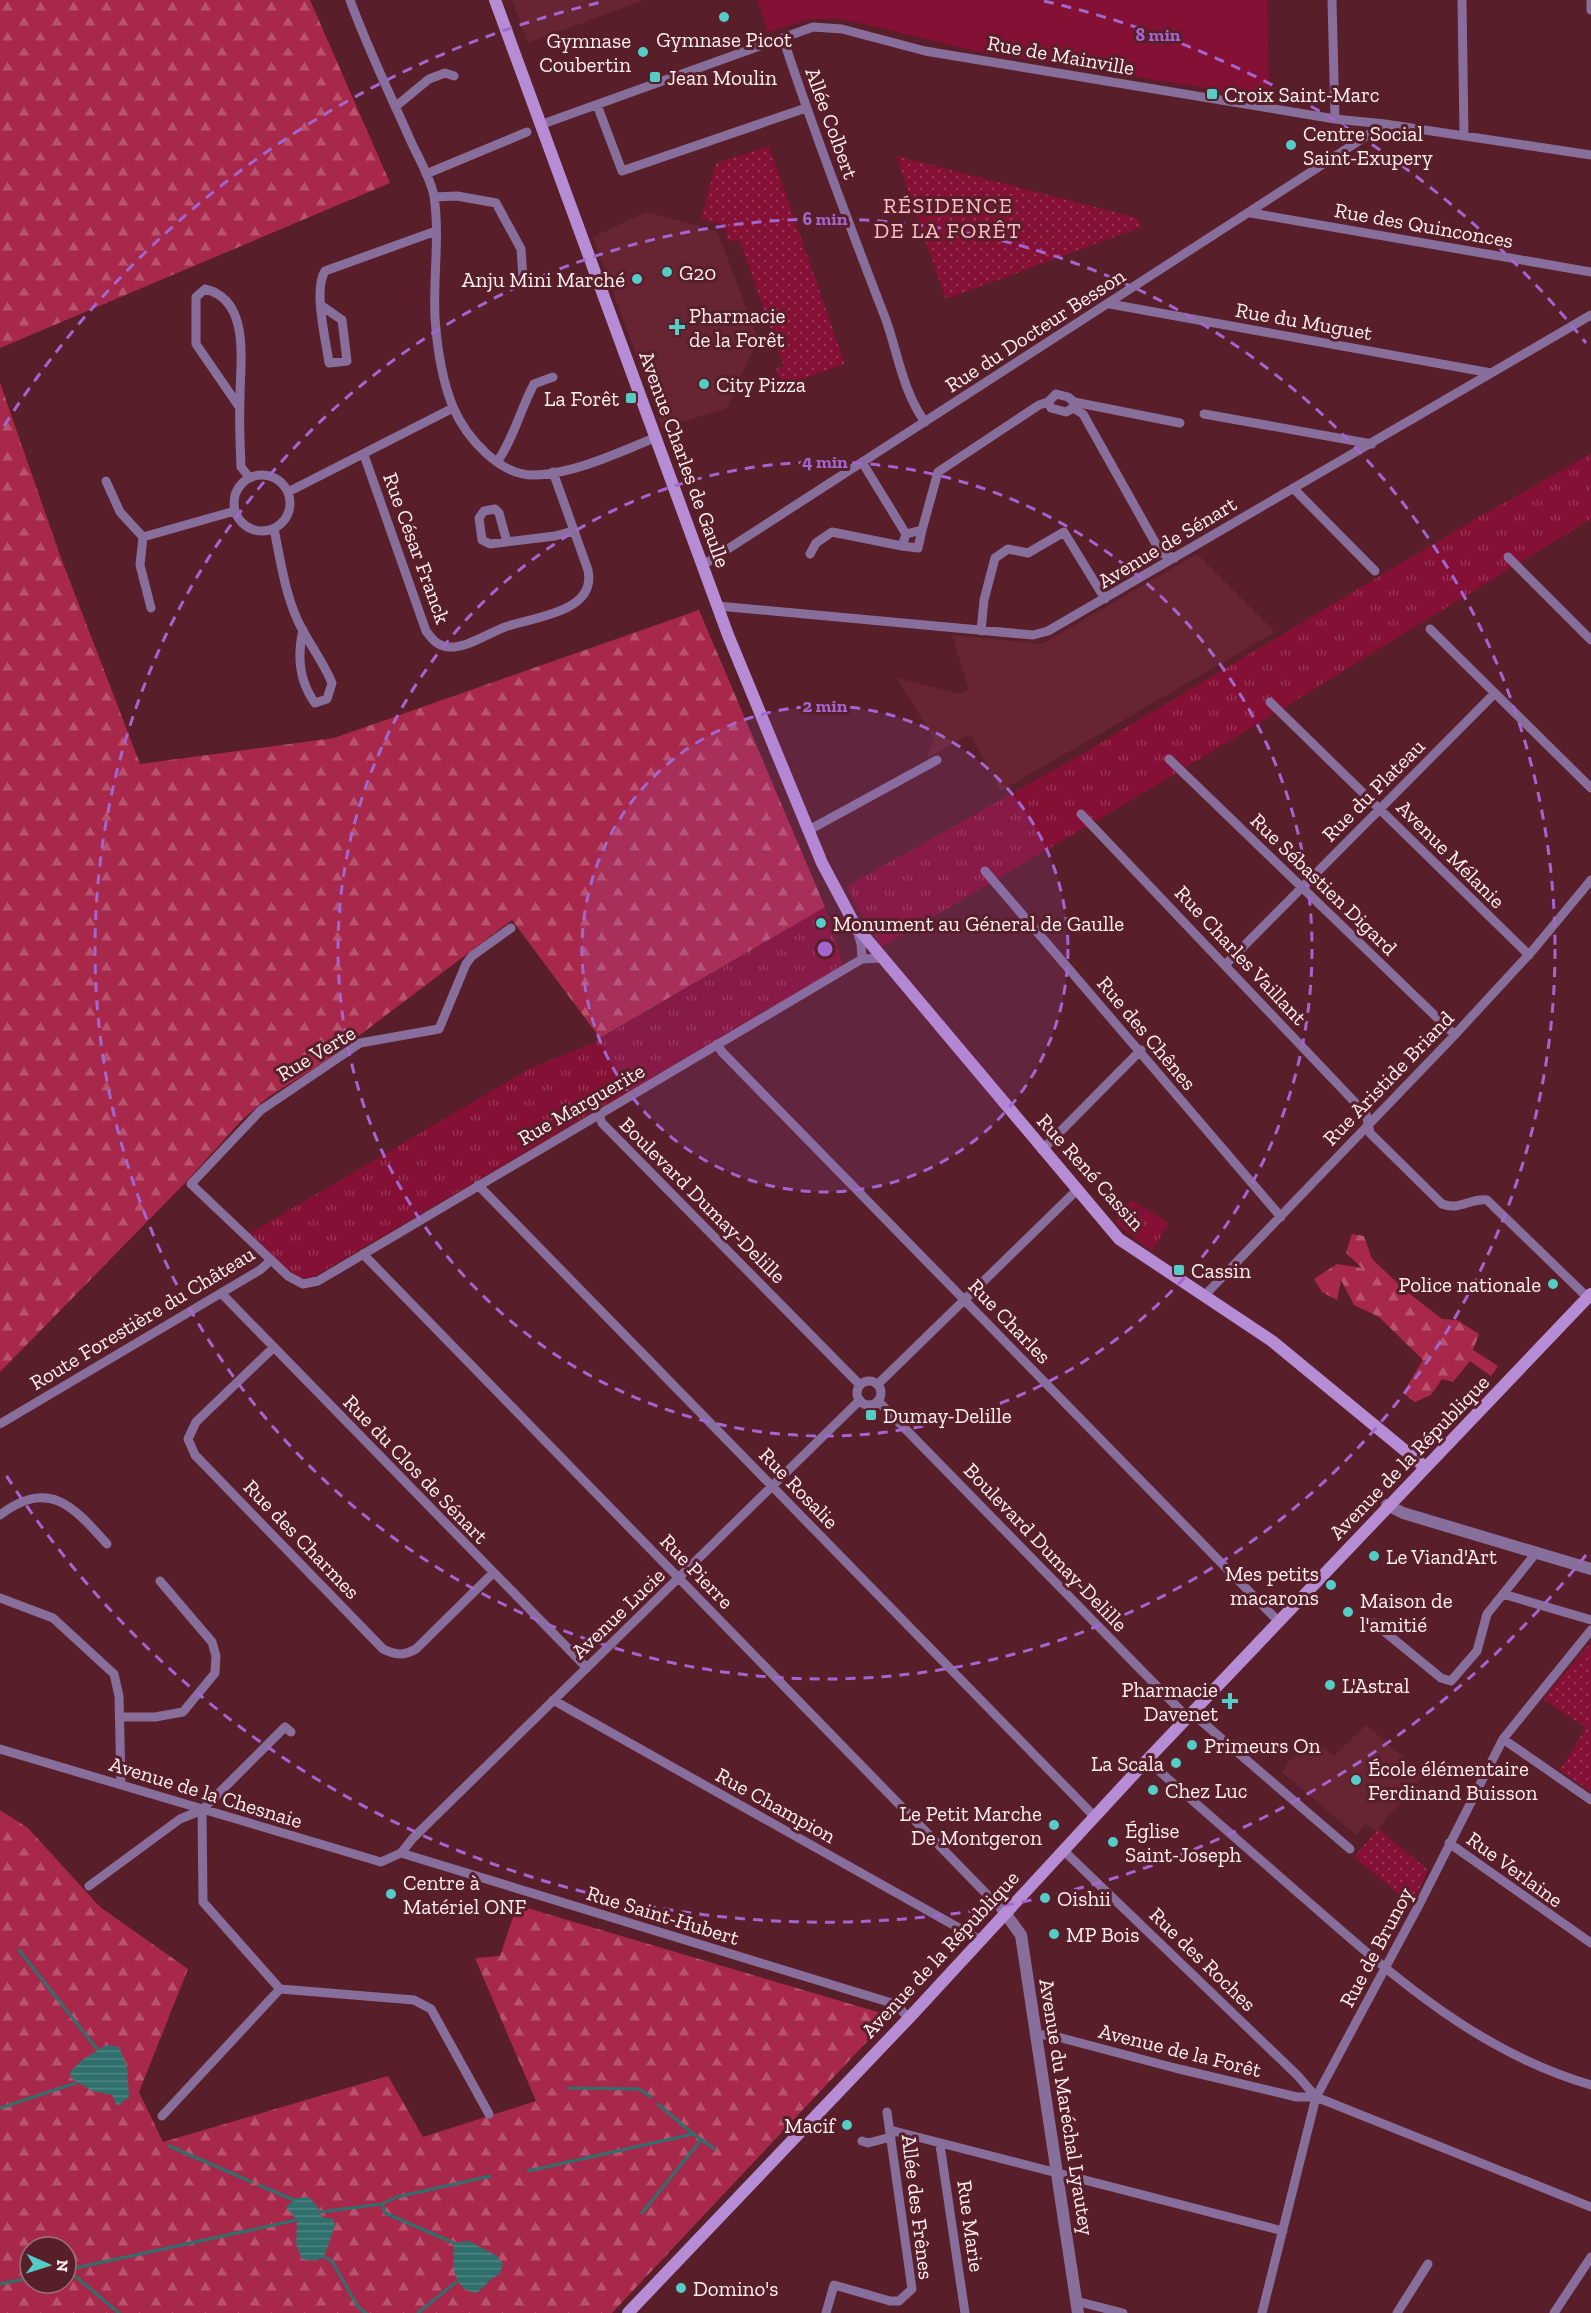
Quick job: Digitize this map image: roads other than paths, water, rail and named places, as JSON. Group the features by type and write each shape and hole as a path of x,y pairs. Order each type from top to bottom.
{"main road":[{"name":"Avenue Charles de Gaulle","path":"495,0 718,606 822,863 855,925"},
{"name":"Rue René Cassin","path":"855,925 1119,1239 1272,1341 1425,1467"},
{"name":"Avenue de la République","path":"628,2313 982,1941 1094,1816 1387,1505 1590,1296"}],"street":[{"path":"350,0 434,197 437,342 453,408 480,448 513,472 534,475 594,461 657,437"},
{"path":"1332,0 1335,119"},
{"path":"1462,0 1464,136"},
{"path":"1591,0 1591,10"},
{"name":"Rue de Mainville","path":"540,125 813,27 842,29 925,51 1335,119 1385,124 1591,155"},
{"name":"Allée Colbert","path":"783,38 806,108 894,342 915,408 925,422"},
{"path":"395,107 429,79 445,73 454,76"},
{"path":"597,105 622,171 806,108"},
{"name":"Rue du Docteur Besson","path":"703,565 1251,213 1385,124"},
{"path":"426,174 527,132"},
{"path":"434,197 457,196 496,203 521,249 524,278"},
{"name":"Rue des Quinconces","path":"1251,213 1591,272"},
{"path":"322,306 342,320 347,361 329,363 319,285 325,271 436,231"},
{"path":"240,408 196,344 196,297 205,289 214,291 228,301 239,332 242,371 241,467 250,478"},
{"name":"Rue du Muguet","path":"1110,304 1491,373"},
{"name":"Avenue de Sénart","path":"718,606 1033,635 1064,624 1591,315"},
{"path":"497,462 511,443 524,403 534,384 553,377"},
{"path":"810,554 816,543 832,532 918,548 939,472 1039,405 1048,402 1056,394 1068,397 1083,414 1161,554 1175,558"},
{"path":"1048,402 1051,408 1059,411 1073,405 1180,423"},
{"path":"288,492 453,408"},
{"path":"1204,414 1372,444"},
{"name":"Rue César Franck","path":"364,455 426,631 434,642 445,647 458,646 507,626 559,612 578,600 588,587 590,579 573,531"},
{"path":"862,462 906,534 902,546"},
{"path":"507,542 555,536 573,531 553,472"},
{"path":"269,476 280,482 288,492 290,501 288,515 274,529 257,531 248,527 235,511 236,494 242,484 250,478 269,476"},
{"path":"106,481 120,512 143,537 140,565 151,608"},
{"path":"1293,488 1376,571"},
{"path":"143,537 235,511"},
{"path":"274,529 290,598 303,630 321,656 332,683 327,699 315,703 306,690 300,666 298,650 303,630"},
{"path":"906,534 922,530"},
{"path":"981,631 984,600 995,558 1008,549 1028,553 1064,532 1105,599"},
{"path":"1508,556 1591,640"},
{"path":"1430,629 1591,788"},
{"name":"Rue du Plateau","path":"1226,964 1495,693"},
{"name":"Avenue Mélanie","path":"1270,702 1528,955"},
{"name":"Rue Sébastien Digard","path":"1169,759 1455,1035"},
{"path":"809,830 938,760"},
{"name":"Rue Charles Vaillant","path":"1081,814 1226,964 1366,1114 1370,1133 1442,1204 1453,1209 1480,1199 1487,1200 1590,1296"},
{"name":"Rue des Chênes","path":"985,871 1141,1050 1206,1132 1281,1217"},
{"name":"Rue Aristide Briand","path":"1205,1295 1455,1035 1528,955 1591,880"},
{"path":"855,925 861,944 862,959"},
{"name":"Rue Verte","path":"271,1260 191,1184 261,1110 360,1043 439,1029 466,964 472,956 511,928"},
{"name":"Rue Marguerite","path":"271,1260 288,1276 303,1284 318,1281 862,959 882,958"},
{"name":"Rue Charles","path":"717,1044 1279,1622"},
{"path":"1042,1150 1141,1050"},
{"name":"Boulevard Dumay-Delille","path":"599,1115 602,1123 860,1385"},
{"name":"Rue Rosalie","path":"478,1185 1094,1816"},
{"path":"878,1384 1077,1190"},
{"name":"Rue Pierre","path":"363,1254 1005,1913"},
{"name":"Route Forestière du Château","path":"0,1424 221,1293 271,1260"},
{"name":"Rue du Clos de Sénart","path":"221,1293 587,1668"},
{"name":"Rue des Charmes","path":"273,1348 196,1422 189,1439 195,1455 375,1641 392,1653 407,1654 416,1649 492,1573"},
{"path":"871,1381 878,1384 881,1394 878,1401 867,1404 860,1400 858,1394 860,1385 871,1381"},
{"name":"Avenue Lucie","path":"401,1853 413,1838 860,1400"},
{"name":"Boulevard Dumay-Delille","path":"878,1401 1190,1716 1350,1849"},
{"path":"0,1515 16,1503 34,1496 55,1499 83,1517 107,1544"},
{"path":"1387,1505 1403,1513 1591,1569"},
{"path":"1374,1623 1441,1678 1451,1681 1477,1651 1486,1614 1536,1553"},
{"path":"120,1717 155,1717 183,1712 215,1673 216,1656 212,1642 160,1581"},
{"path":"1503,1594 1591,1620"},
{"path":"0,1598 53,1618 114,1674 120,1717 121,1785"},
{"name":"Rue de Brunoy","path":"1262,2313 1308,2118 1316,2097 1385,1969 1503,1739 1591,1630"},
{"name":"Rue Champion","path":"553,1700 982,1941"},
{"path":"89,1886 180,1819 202,1810 285,1727 291,1732"},
{"path":"1503,1739 1591,1800"},
{"name":"Avenue de la Chesnaie","path":"0,1749 381,1862 401,1853"},
{"path":"1147,1760 1385,1969 1471,2032 1536,2066 1591,2085"},
{"path":"202,1810 203,1902 279,1989 414,2000 431,2009 489,2114"},
{"name":"Rue Verlaine","path":"1449,1843 1591,1943"},
{"name":"Rue des Roches","path":"1063,1850 1298,2076 1316,2097"},
{"name":"Rue Saint-Hubert","path":"401,1853 896,2004 909,2018"},
{"name":"Avenue du Maréchal Lyautey","path":"1005,1913 1021,1935 1077,2307"},
{"path":"162,2116 279,1989"},
{"name":"Avenue de la Forêt","path":"1036,2035 1050,2035 1297,2097 1316,2097"},
{"path":"1316,2097 1591,2207"},
{"name":"Allée des Frênes","path":"826,2313 834,2285 890,2301 899,2301 912,2289 887,2112"},
{"path":"862,2141 868,2142 890,2133 1282,2231"},
{"name":"Rue Marie","path":"940,2145 965,2313"},
{"path":"1554,2313 1591,2257"},
{"path":"1397,2313 1428,2264"},
{"path":"1077,2307 1123,2313"}],"water":[{"path":"106,2045 119,2047 127,2067 129,2097 117,2106 112,2095 92,2091 71,2078 70,2072 82,2060"},
{"path":"309,2197 317,2206 322,2217 333,2219 335,2225 324,2257 315,2261 302,2259 296,2244 297,2220 286,2207 296,2198"},
{"path":"469,2241 497,2256 503,2264 500,2274 476,2293 462,2286 454,2267 454,2243"}],"waterway":[{"path":"19,1950 97,2049"},
{"path":"0,2108 76,2083"},
{"path":"569,2088 639,2089 651,2097"},
{"path":"658,2104 693,2134 715,2149"},
{"path":"528,2171 693,2134"},
{"path":"642,2213 701,2140"},
{"path":"169,2146 252,2182"},
{"path":"320,2212 382,2204 397,2197 490,2176"},
{"path":"259,2185 294,2200"},
{"path":"382,2204 385,2213 454,2243"},
{"path":"78,2267 297,2220"},
{"path":"324,2257 332,2261 358,2307 366,2313"},
{"path":"78,2278 119,2313"},
{"path":"0,2284 18,2280"},
{"path":"418,2313 456,2282"}],"place":[{"name":"Gymnase Picot","path":"724,17"},
{"name":"Gymnase Coubertin","path":"643,52"},
{"name":"Jean Moulin","path":"655,77"},
{"name":"Croix Saint-Marc","path":"1212,94"},
{"name":"Centre Social Saint-Exupery","path":"1291,145"},
{"name":"G20","path":"667,272"},
{"name":"Anju Mini Marché","path":"637,279"},
{"name":"Pharmacie de la Forêt","path":"677,327"},
{"name":"City Pizza","path":"704,384"},
{"name":"La Forêt","path":"631,398"},
{"name":"Monument au Géneral de Gaulle","path":"821,923"},
{"name":"Cassin","path":"1179,1270"},
{"name":"Police nationale","path":"1553,1284"},
{"name":"Dumay-Delille","path":"871,1415"},
{"name":"Le Viand'Art","path":"1374,1556"},
{"name":"Mes petits macarons","path":"1331,1585"},
{"name":"Maison de l'amitié","path":"1348,1612"},
{"name":"L'Astral","path":"1330,1685"},
{"name":"Pharmacie Davenet","path":"1230,1701"},
{"name":"Primeurs On","path":"1192,1745"},
{"name":"La Scala","path":"1176,1763"},
{"name":"École élémentaire Ferdinand Buisson","path":"1356,1780"},
{"name":"Chez Luc","path":"1153,1790"},
{"name":"Le Petit Marche De Montgeron","path":"1054,1825"},
{"name":"Église Saint-Joseph","path":"1113,1842"},
{"name":"Centre à Matériel ONF","path":"391,1894"},
{"name":"Oishii","path":"1045,1898"},
{"name":"MP Bois","path":"1054,1934"},
{"name":"Macif","path":"847,2125"},
{"name":"Domino's","path":"681,2288"}],"district":[{"name":"RÉSIDENCE DE LA FORÊT","path":"948,218"}]}
